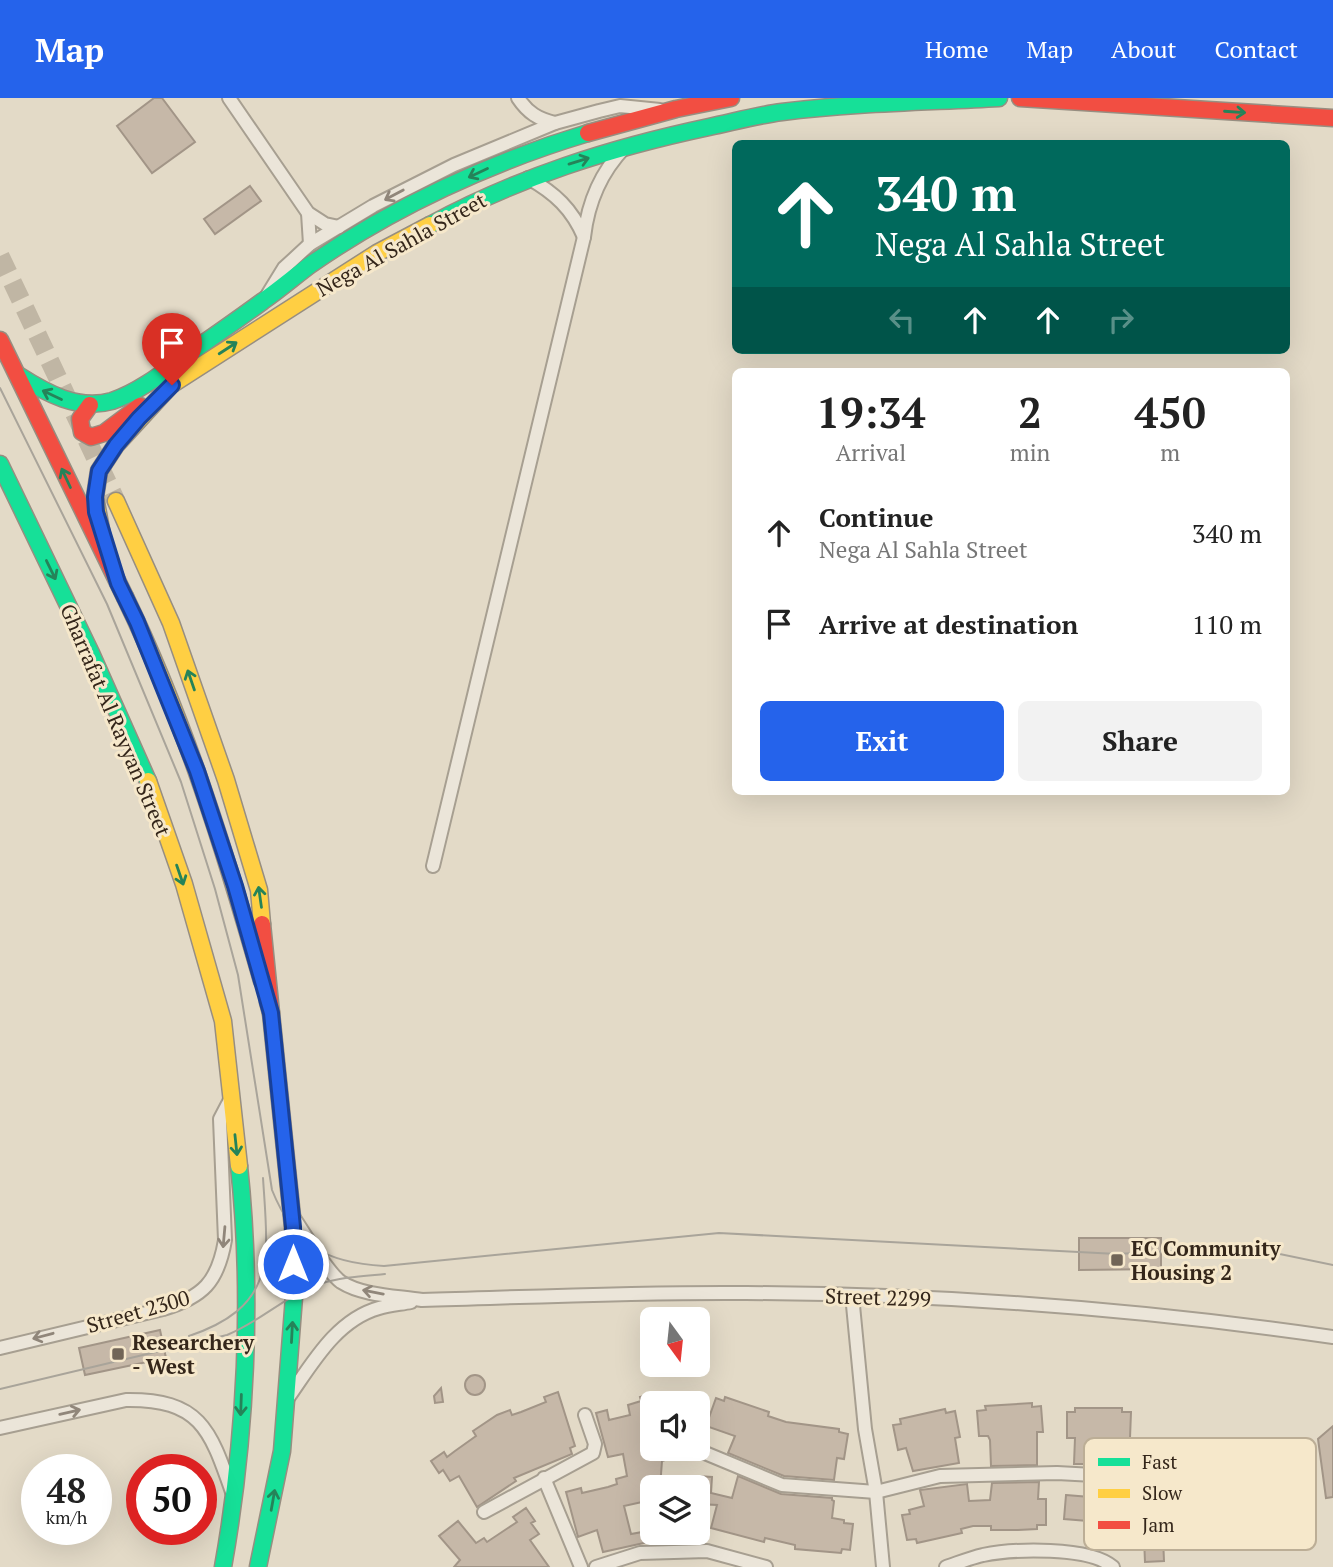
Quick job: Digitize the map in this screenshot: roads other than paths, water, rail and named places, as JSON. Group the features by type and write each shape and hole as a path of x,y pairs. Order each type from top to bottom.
{"main road":[{"name":"Nega Al Sahla Street","path":"90,405 110,401 150,381 314,263 367,230 442,191 541,148 600,128 664,111 731,98"},
{"name":"Nega Al Sahla Street","path":"118,583 96,512 95,497 99,471 116,445 172,385 377,253 469,204 528,178 625,147 779,112 999,98"},
{"path":"1020,98 1333,118"},
{"path":"0,340 137,622 197,771 235,886 271,1013"},
{"path":"18,375 60,399 90,405 80,419 80,427 86,436 97,436 111,429 172,385"},
{"name":"Gharrafat Al Rayyan Street","path":"0,464 92,653 147,779 184,884 223,1021 243,1204 247,1299 239,1446 223,1567"},
{"path":"116,501 171,624 226,779 260,890 292,1215 294,1297 282,1451 258,1567"}],"street":[{"path":"229,98 308,213 325,224 340,227"},
{"name":"Nega Al Sahla Street","path":"264,301 284,268 310,244 418,183 519,137 625,102 664,111"},
{"path":"522,103 535,116 555,123"},
{"path":"519,137 525,122 522,103"},
{"path":"433,866 589,210 598,183 625,147"},
{"path":"528,178 559,198 570,210 584,237"},
{"path":"308,213 310,244"},
{"name":"Street 2300","path":"0,1348 163,1309 201,1293 212,1280 225,1240 220,1119 231,1098"},
{"name":"Street 2299","path":"292,1215 329,1270 342,1283 377,1293 422,1300"},
{"name":"Street 2299","path":"287,1400 319,1353 348,1323 377,1308 422,1300 744,1293 852,1295 1006,1302 1250,1325 1333,1338"},
{"path":"852,1295 865,1429 876,1492 883,1567"},
{"path":"0,1428 126,1400 172,1404 202,1424 212,1438 234,1496"},
{"path":"484,1511 593,1453 596,1444 585,1415"},
{"path":"710,1455 782,1485 876,1492 940,1476 1084,1474"},
{"path":"544,1478 581,1567"},
{"path":"946,1567 984,1555 1064,1550 1107,1561 1113,1567"},
{"path":"596,1567 640,1553 707,1552 766,1567"}],"tunnel":[{"path":"0,256 116,501"}],"tram line":[{"path":"0,388 107,604 181,782 215,889 238,975 272,1190 291,1225 314,1247 345,1261 384,1266 719,1233 1117,1254 1226,1248 1270,1252 1333,1265"},
{"path":"189,1336 218,1324 239,1310 253,1293 261,1275 265,1254 263,1178"},
{"path":"0,1389 227,1335 320,1284 344,1278 385,1274"}],"place":[{"name":"EC Community Housing 2","path":"1117,1260"},
{"name":"Researchery - West","path":"118,1354"}]}
